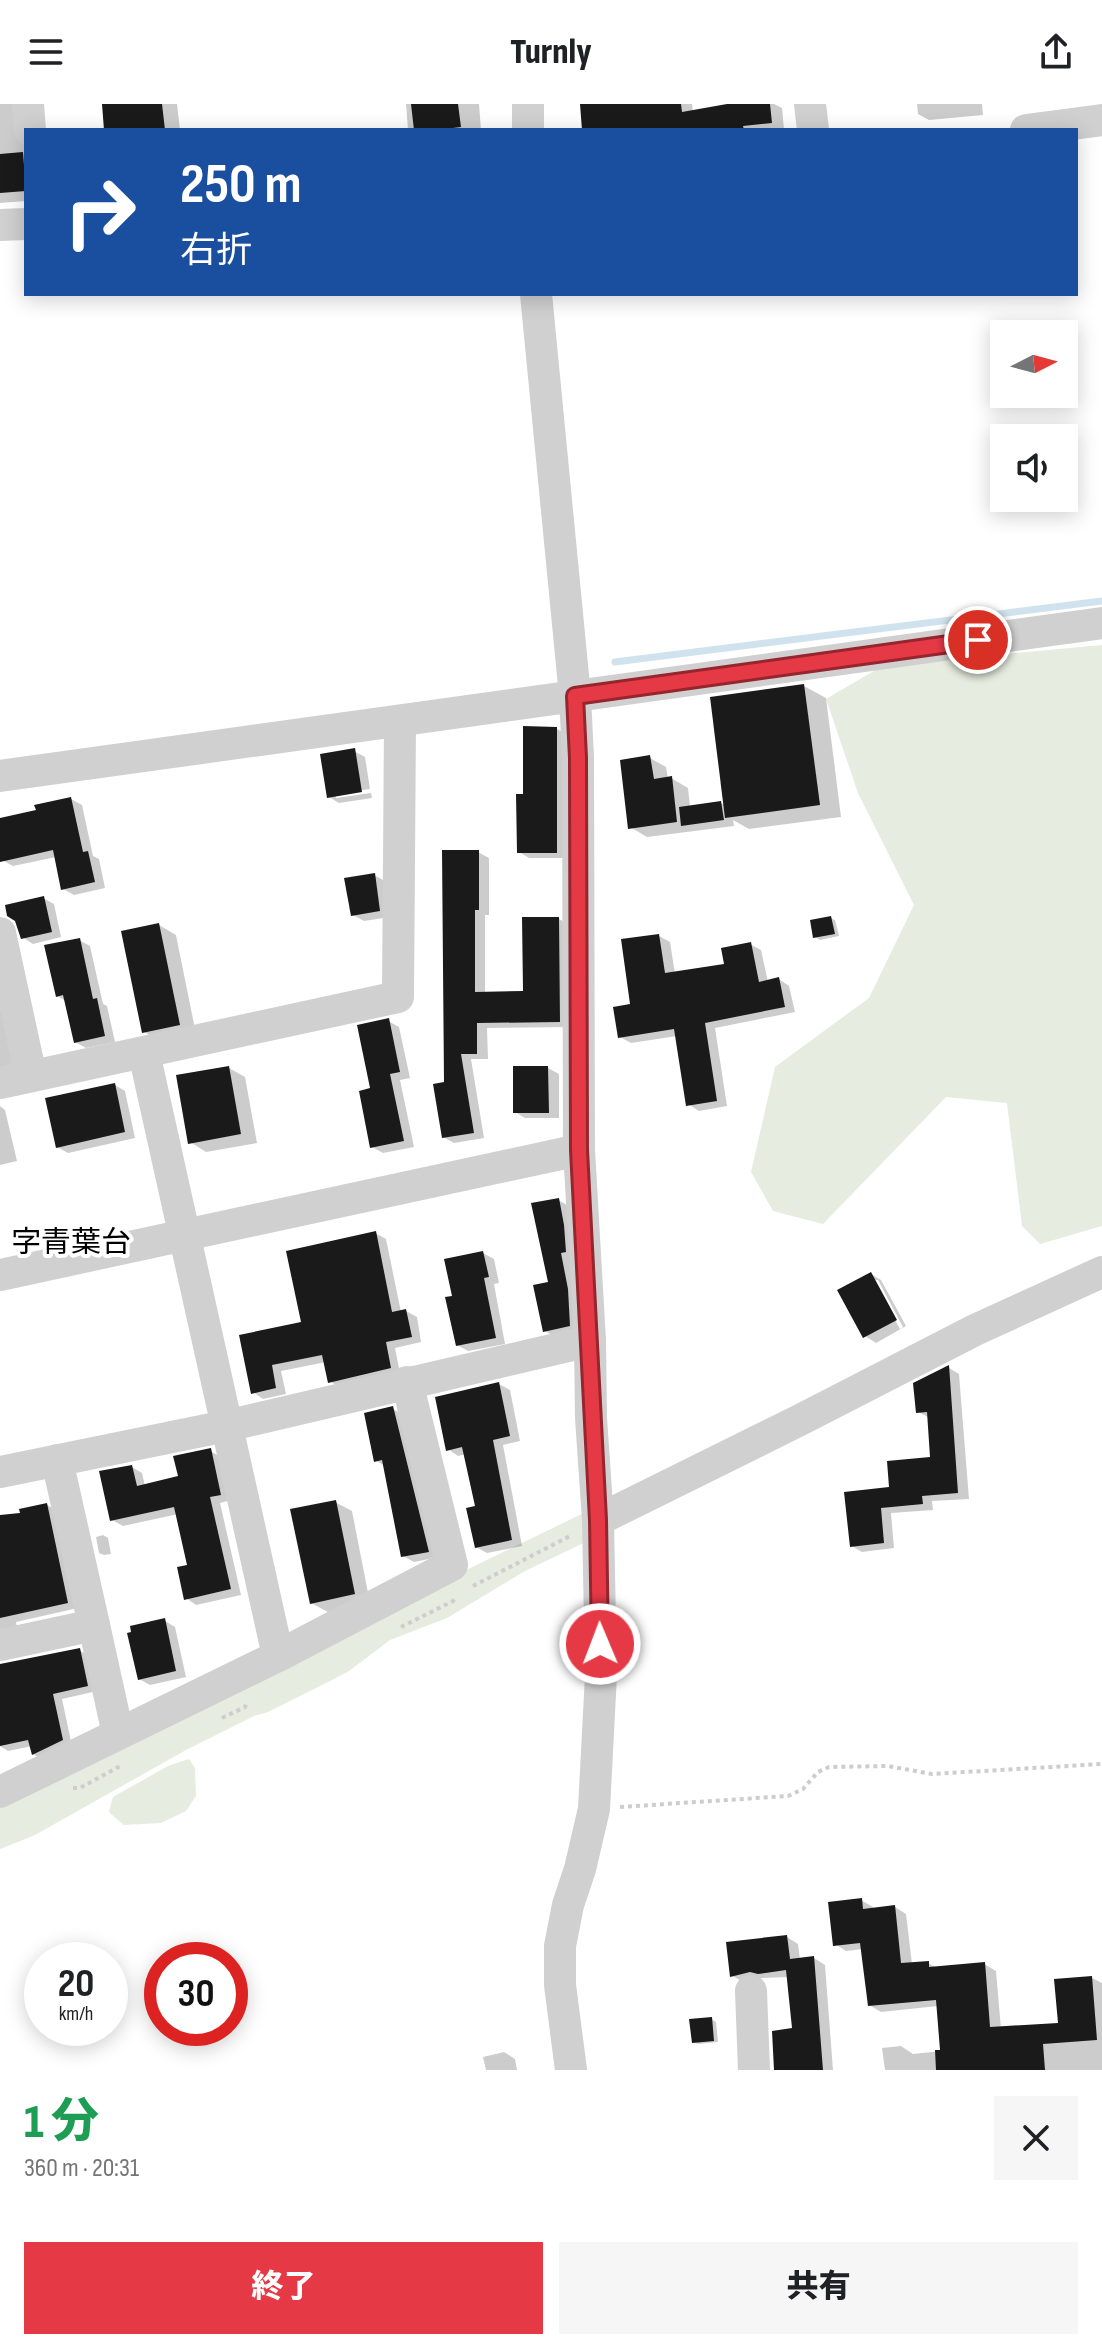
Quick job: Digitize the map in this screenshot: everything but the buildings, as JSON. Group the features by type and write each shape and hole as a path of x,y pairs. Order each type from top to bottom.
{"street":[{"path":"28,104 30,128"},
{"path":"528,104 528,128"},
{"path":"810,104 813,128"},
{"path":"1041,128 1102,120"},
{"path":"0,225 24,224"},
{"path":"536,296 575,696 578,758 579,1150 598,1520 601,1675 594,1809 560,1946 560,1985 571,2070"},
{"path":"0,776 1102,623"},
{"path":"0,1083 398,997 400,722"},
{"path":"0,933 31,1076"},
{"path":"144,1053 278,1656"},
{"path":"0,1275 579,1150"},
{"path":"598,1520 975,1330 1102,1272"},
{"path":"0,1472 226,1426 590,1341"},
{"path":"0,1792 278,1656 452,1565 407,1382"},
{"path":"57,1460 118,1734"},
{"path":"0,1645 94,1625"},
{"path":"751,1991 754,2070"}],"path":[{"path":"594,1809 788,1796 803,1789 818,1772 829,1767 888,1766 932,1774 1102,1764"}],"shaded area":[{"path":"1102,645 1102,1226 1040,1244 1022,1226 1007,1103 946,1097 823,1224 773,1211 751,1172 775,1067 869,998 914,905 858,793 826,699 884,665"},
{"path":"592,1509 592,1539 525,1571 447,1618 390,1640 332,1680 186,1750 35,1835 0,1849 0,1804"},
{"path":"189,1759 195,1768 196,1796 186,1811 161,1823 124,1825 109,1812 113,1797 168,1766"}],"waterway":[{"path":"615,662 1102,601"}],"district":[{"name":"字青葉台","path":"71,1242"}],"route":[{"path":"600,1644 598,1520 579,1150 578,758 575,696 978,640"}]}
